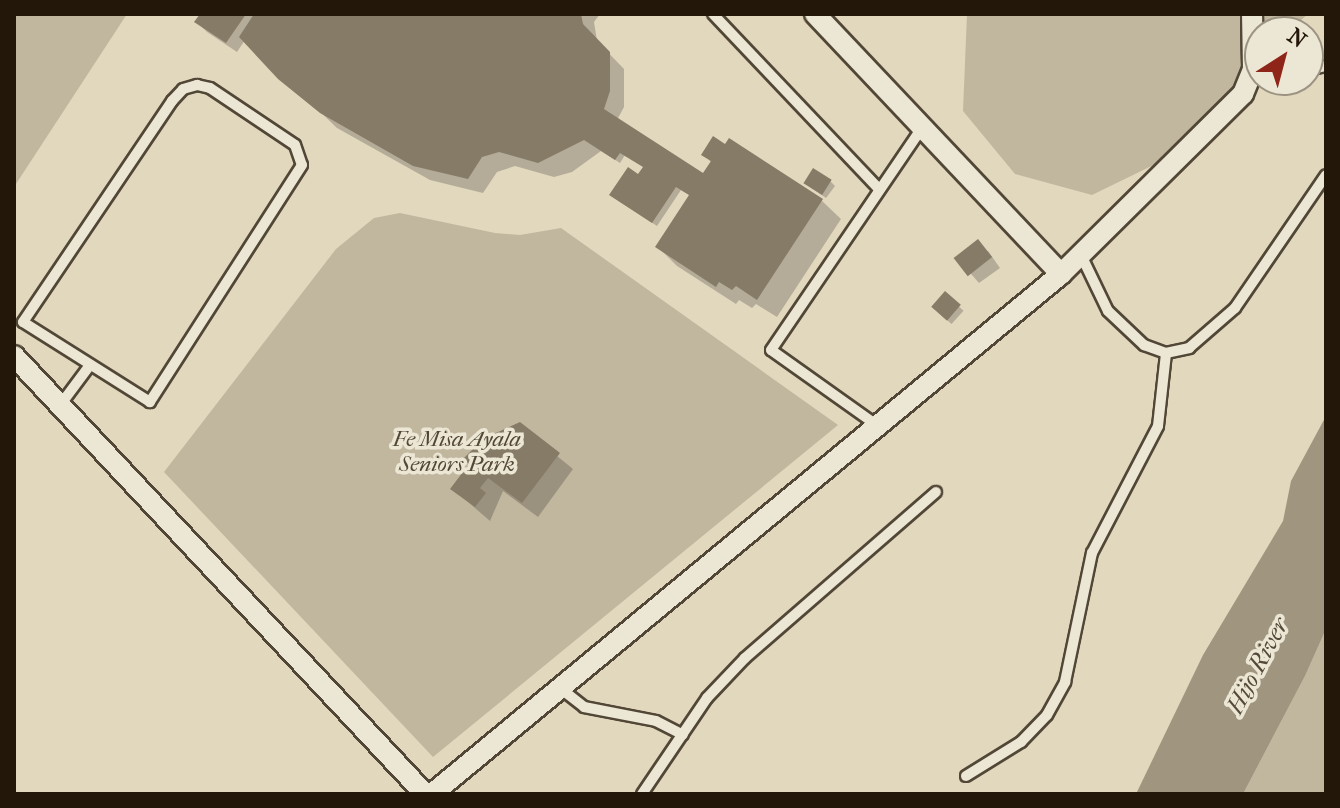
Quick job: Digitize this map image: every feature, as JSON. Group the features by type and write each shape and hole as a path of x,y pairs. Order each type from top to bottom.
{"street":[{"path":"815,14 1061,274"},
{"path":"432,794 1061,274 1244,92"},
{"path":"14,356 425,794"}],"lane":[{"path":"713,14 879,189"},
{"path":"210,88 295,145 302,165 150,402 90,365 23,322 172,101 183,89 210,88"},
{"path":"878,426 771,350 922,128"},
{"path":"1081,255 1108,311 1144,345 1166,353 1189,348 1225,319 1326,175"},
{"path":"966,776 1021,742 1047,715 1065,682 1092,553 1158,426 1166,353"},
{"path":"61,404 90,365"},
{"path":"642,794 707,698 745,658 936,492"},
{"path":"560,688 584,707 656,721 683,735"}],"green space":[{"path":"14,14 127,14 14,187"},
{"path":"967,14 1308,14 1244,16 1244,82 1172,156 1092,195 1015,174 963,111"},
{"name":"Fe Misa Ayala Seniors Park","path":"400,213 495,233 520,235 561,228 838,425 433,757 164,472 336,249 374,218"},
{"path":"1326,629 1326,794 1243,794 1305,676"}],"water":[{"name":"Hijo River","path":"1326,416 1326,629 1305,676 1243,794 1136,794 1203,655 1283,521 1291,481"}],"building":[{"path":"200,14 246,14 226,43 194,22"},
{"path":"254,14 581,14 583,24 610,52 610,91 604,109 703,173 711,161 701,155 713,136 725,144 729,138 823,199 757,300 736,286 732,290 719,282 716,287 655,247 689,195 676,187 652,223 609,195 628,167 638,174 643,167 620,153 615,160 584,140 538,163 499,152 482,157 468,179 413,166 320,113 278,79 239,37"},
{"path":"813,168 832,180 822,195 803,183"},
{"path":"978,239 992,257 968,276 954,258"},
{"path":"945,291 961,305 947,321 931,307"},
{"path":"520,422 560,453 522,503 488,478 480,488 486,493 475,507 450,489 469,464 463,459 483,439"}]}
